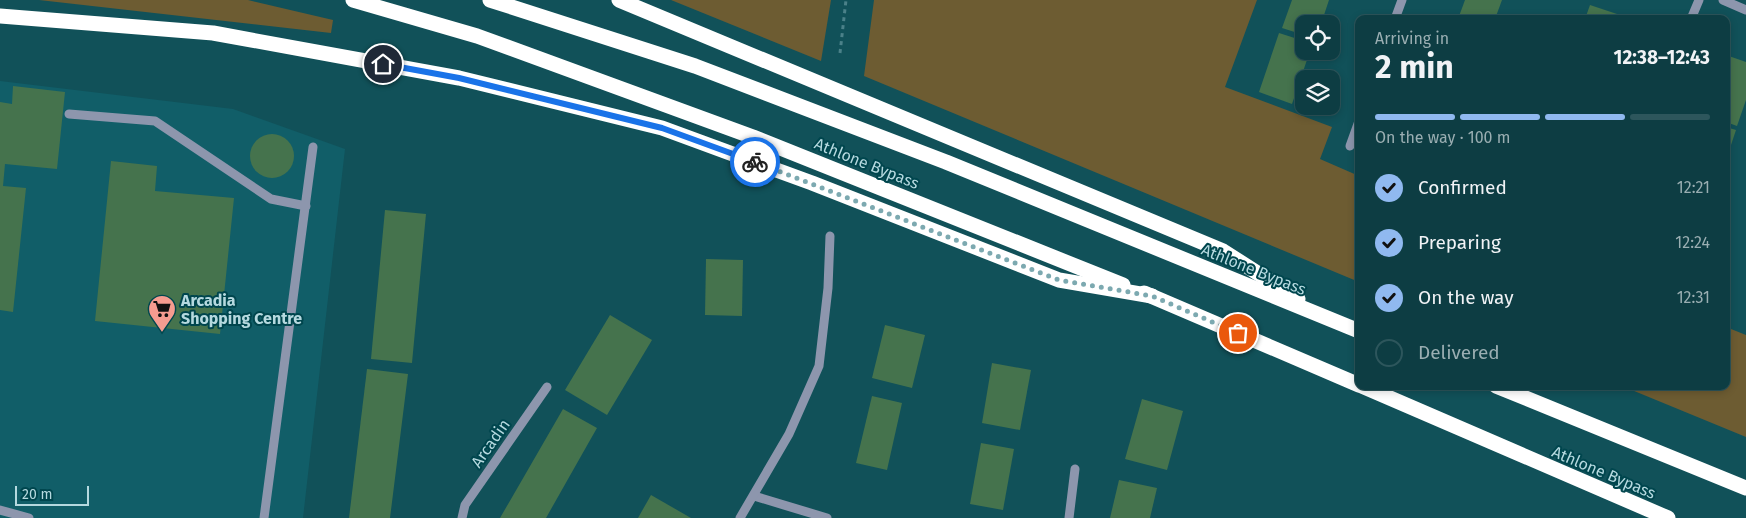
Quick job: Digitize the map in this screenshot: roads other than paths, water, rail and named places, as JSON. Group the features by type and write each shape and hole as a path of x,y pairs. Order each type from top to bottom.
{"highway":[{"name":"Athlone Bypass","path":"353,0 477,36 753,137 1152,296 1355,384"},
{"name":"Athlone Bypass","path":"490,0 695,66 946,162 1355,329"},
{"path":"619,0 1223,251 1332,320"},
{"path":"0,16 213,32 459,78 662,128 812,183 1059,280 1152,296"},
{"name":"Athlone Bypass","path":"1369,390 1668,518"},
{"path":"1506,390 1746,488"}],"street":[{"path":"1396,15 1402,0"},
{"path":"1693,15 1699,0"},
{"path":"1723,0 1746,10"},
{"path":"69,114 155,121 271,199 306,206"},
{"path":"1350,146 1355,132"},
{"path":"264,518 314,147"},
{"path":"740,518 789,434 819,366 828,288 830,236"},
{"name":"Arcadin","path":"462,518 465,505 547,387"},
{"path":"1068,518 1075,469"},
{"path":"754,496 827,518"},
{"path":"0,510 29,518"}],"place":[{"name":"Arcadia Shopping Centre","path":"162,333"}]}
